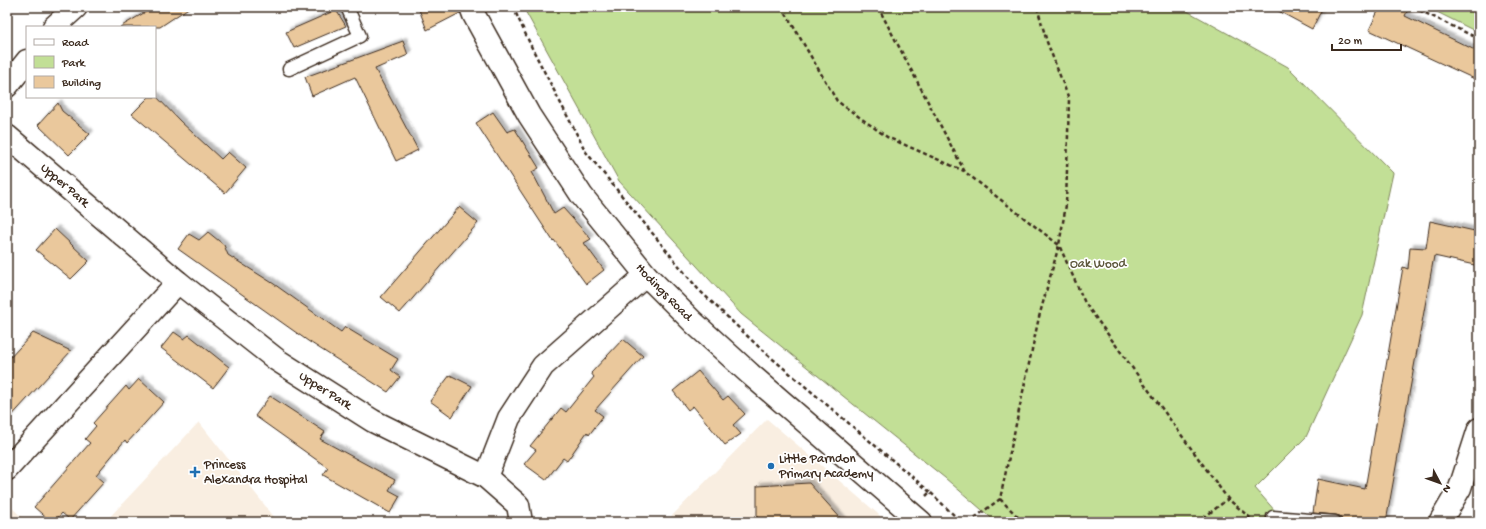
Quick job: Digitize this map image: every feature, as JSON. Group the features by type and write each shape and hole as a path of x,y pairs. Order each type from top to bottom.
{"street":[{"path":"55,26 76,7"},
{"name":"Hodings Road","path":"471,7 528,114 582,196 646,275 693,322 750,374 921,522"},
{"path":"7,86 26,62"},
{"name":"Upper Park","path":"7,136 178,282 276,360 372,421 486,477 518,505 521,522"},
{"path":"486,477 509,418 543,366 646,275"},
{"path":"7,469 178,282"},
{"path":"1440,522 1460,488 1479,428"}],"lane":[{"path":"289,69 360,36 347,7"},
{"path":"1273,517 1335,522"}],"path":[{"path":"513,7 532,48 586,152 698,289 761,350 930,492"},
{"path":"782,7 837,101 886,137 965,172 1059,245 1085,303 1228,499 1255,522"},
{"path":"878,7 965,172"},
{"path":"969,522 1000,498 1039,318 1059,245 1066,204 1069,99 1047,42 1037,7"},
{"path":"1413,7 1479,39"},
{"path":"1000,498 1023,522"},
{"path":"1198,522 1228,499"}],"shaded area":[{"name":"Little Parndon Primary Academy","path":"767,419 877,513 886,522 666,522"},
{"name":"Princess Alexandra Hospital","path":"199,422 278,522 105,522"},
{"path":"7,503 27,522 7,522"}],"green space":[{"name":"Oak Wood","path":"523,7 1180,7 1288,67 1393,173 1362,315 1306,437 1255,488 1276,512 1276,522 996,522 945,478 741,314 619,181"},
{"path":"1427,7 1479,7 1479,33"}],"building":[{"path":"154,7 190,7 160,27 122,26"},
{"path":"418,7 459,7 460,13 427,30"},
{"path":"1271,7 1323,7 1312,29"},
{"path":"1380,7 1409,7 1405,16 1479,52 1479,81 1369,30"},
{"path":"336,10 346,26 294,48 286,32"},
{"path":"403,41 408,55 375,69 418,150 396,161 355,77 312,96 305,77"},
{"path":"156,96 180,121 221,159 228,152 246,168 225,193 132,114 148,98 156,98"},
{"path":"58,103 62,111 90,134 69,155 38,125"},
{"path":"493,112 507,132 515,129 539,168 532,172 554,214 563,208 591,239 584,243 604,270 586,284 554,240 553,241 476,123"},
{"path":"459,207 478,223 400,313 381,297"},
{"path":"1430,221 1479,232 1479,266 1434,256 1386,522 1352,522 1342,520 1340,516 1336,515 1313,513 1318,479 1365,489 1403,267 1408,269 1410,247 1426,248"},
{"path":"55,229 89,261 71,279 36,250"},
{"path":"208,232 224,245 228,255 274,284 341,332 345,327 398,359 391,370 400,377 388,392 308,341 178,249 189,234 199,240"},
{"path":"174,332 184,339 189,335 229,367 213,388 161,348"},
{"path":"33,333 71,351 7,421 7,361"},
{"path":"623,339 643,356 595,410 603,416 589,435 587,432 567,461 563,458 546,480 524,464 536,450 530,446 561,408 566,412 594,377 591,373"},
{"path":"698,371 723,400 728,396 745,414 733,425 741,434 725,445 693,406 688,410 673,391"},
{"path":"450,375 472,386 452,417 430,401"},
{"path":"139,379 164,402 127,443 125,440 96,475 104,482 70,520 62,513 54,522 51,522 34,507 90,443 85,439 96,426 93,423 126,386 129,390"},
{"path":"270,396 325,432 320,439 395,480 389,490 400,496 390,513 323,475 328,468 255,416"},
{"path":"809,483 844,522 757,522 757,486"}],"place":[{"name":"Little Parndon Primary Academy","path":"771,466"},
{"name":"Princess Alexandra Hospital","path":"195,472"}]}
